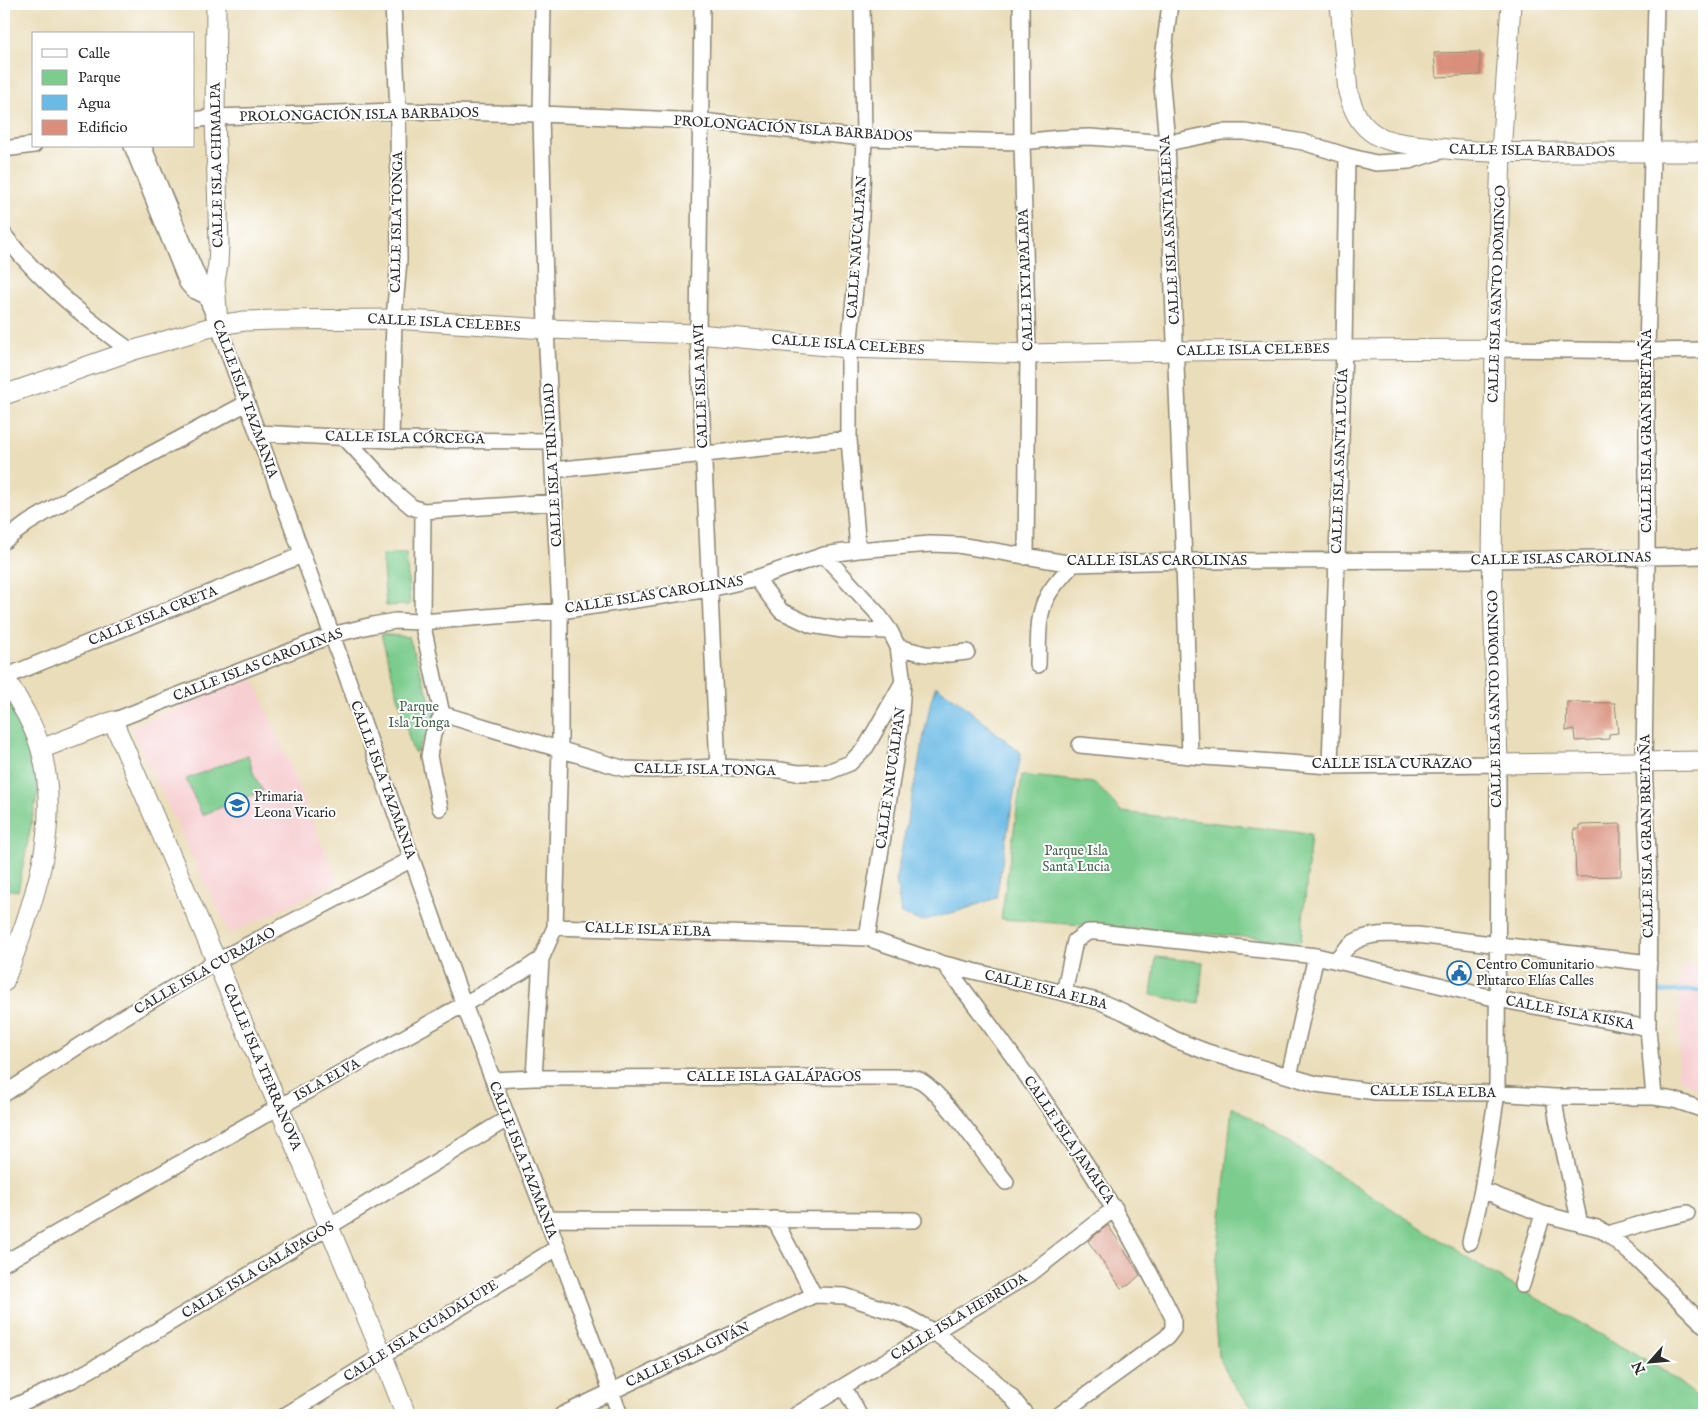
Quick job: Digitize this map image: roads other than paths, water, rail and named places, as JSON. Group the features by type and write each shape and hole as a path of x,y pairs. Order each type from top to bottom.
{"street":[{"name":"CALLE ISLA CHIMALPA","path":"216,4 215,117 219,245 218,264 214,282 218,325"},
{"name":"CALLE ISLA TONGA","path":"391,440 394,319 399,260 398,111 393,4"},
{"name":"CALLE ISLA TRINIDAD","path":"543,4 540,114 546,329 560,611 560,748 555,927"},
{"name":"CALLE ISLA MAVI","path":"702,4 698,334 718,767"},
{"name":"CALLE NAUCALPAN","path":"858,550 849,439 848,348 858,270 864,138 862,4"},
{"name":"CALLE IXTAPALAPA","path":"1021,4 1022,142 1028,354 1026,557"},
{"name":"CALLE ISLA SANTA ELENA","path":"1170,4 1161,74 1166,143 1184,561 1190,756"},
{"name":"CALLE ISLA BARBADOS","path":"1340,4 1348,92 1358,118 1365,127 1377,135 1390,140 1445,149 1501,152 1704,152"},
{"name":"CALLE ISLA SANTO DOMINGO","path":"1470,1242 1482,1190 1497,1093 1498,764 1492,560 1495,349 1501,152 1511,4"},
{"name":"CALLE ISLA GRAN BRETAÑA","path":"1654,1097 1648,1028 1649,878 1644,762 1647,558 1647,351 1656,4"},
{"name":"PROLONGACIÓN ISLA BARBADOS","path":"195,120 215,117 398,111 540,114 701,121 864,138 1022,142 1090,137 1166,143 1222,132 1245,132 1302,142 1376,163 1409,162 1445,149"},
{"path":"4,150 32,144"},
{"path":"133,148 187,283 193,290 206,296"},
{"name":"CALLE ISLA TAZMANIA","path":"144,148 218,325 464,1005 620,1415"},
{"name":"CALLE ISLA SANTA LUCÍA","path":"1330,766 1344,349 1347,156"},
{"path":"4,235 11,255 94,325 131,351"},
{"name":"CALLE ISLA CELEBES","path":"4,395 131,351 218,325 255,321 394,319 546,329 698,334 848,348 1028,354 1344,349 1704,350"},
{"path":"4,542 28,523 85,489 247,403"},
{"name":"CALLE ISLA CÓRCEGA","path":"258,433 346,439 552,441"},
{"path":"346,439 399,496 412,507 422,511 555,502"},
{"path":"554,470 849,439"},
{"path":"422,511 422,622 442,714 433,734 429,756 440,808"},
{"name":"CALLE ISLAS CAROLINAS","path":"41,749 332,636 373,624 560,611 710,589 756,578 824,555 858,550 930,544 958,545 1073,564 1184,561 1492,560 1704,556"},
{"name":"CALLE ISLA CRETA","path":"4,676 302,555"},
{"name":"CALLE NAUCALPAN","path":"824,555 877,612 890,631 898,646 903,682 900,728 867,938"},
{"path":"1038,665 1039,626 1042,608 1049,593 1073,564"},
{"path":"756,578 781,611 811,625 842,630 890,631"},
{"path":"898,646 925,654 940,656 967,652"},
{"path":"4,676 28,720 41,749 48,796 46,838 41,870 28,917 4,982"},
{"name":"CALLE ISLA TONGA","path":"442,714 625,768 652,770 718,767 780,770 798,773 828,772 850,763 866,747 903,682"},
{"name":"CALLE ISLA TERRANOVA","path":"113,721 279,1106 406,1415"},
{"name":"CALLE ISLA CURAZAO","path":"1080,745 1190,756 1330,766 1704,761"},
{"name":"CALLE ISLA CURAZAO","path":"4,1094 119,1020 217,961 412,859"},
{"path":"534,1078 541,959 555,927"},
{"name":"CALLE ISLA ELBA","path":"555,927 867,938 944,964 1109,1006 1146,1023 1176,1040 1207,1052 1316,1084 1376,1092 1497,1093 1554,1097 1654,1097 1674,1100 1704,1110"},
{"name":"CALLE ISLA KISKA","path":"1064,993 1075,941 1088,932 1316,956 1498,999 1648,1028"},
{"path":"1336,960 1356,941 1381,935 1418,936 1649,962"},
{"path":"1289,1076 1316,956"},
{"name":"ISLA ELVA","path":"4,1263 279,1106 464,1005 541,959"},
{"name":"CALLE ISLA JAMAICA","path":"944,964 990,1024 1057,1119 1115,1208 1173,1318 1173,1328 1167,1337 1059,1415"},
{"name":"CALLE ISLA GALÁPAGOS","path":"493,1080 534,1078 882,1077 917,1079 930,1086 944,1102 1006,1182"},
{"path":"1554,1097 1580,1224"},
{"name":"CALLE ISLA GALÁPAGOS","path":"4,1412 36,1398 96,1366 329,1228 507,1119"},
{"path":"1482,1190 1543,1214 1597,1228 1608,1234 1638,1260 1704,1325"},
{"name":"CALLE ISLA HEBRIDA","path":"796,1415 1030,1274 1115,1208"},
{"path":"1608,1234 1651,1220 1687,1213"},
{"path":"1522,1284 1543,1214"},
{"path":"547,1219 914,1220"},
{"path":"774,1219 814,1295 845,1296 905,1316 934,1332 983,1370 1012,1398 1026,1415"},
{"name":"CALLE ISLA GUADALUPE","path":"286,1415 382,1354 557,1248"},
{"name":"CALLE ISLA GIVÁN","path":"562,1415 814,1295"},
{"path":"844,1387 860,1415"}],"water":[{"path":"936,686 957,700 1021,753 996,898 959,911 921,921 901,914 896,878 931,700"}],"waterway":[{"path":"1651,992 1704,990"}],"place":[{"name":"Primaria Leona Vicario","path":"237,805"},
{"name":"Centro Comunitario Plutarco Elías Calles","path":"1459,973"}],"park label":[{"name":"Parque Isla Tonga","path":"419,716"},
{"name":"Parque Isla Santa Lucia","path":"1076,860"}]}
